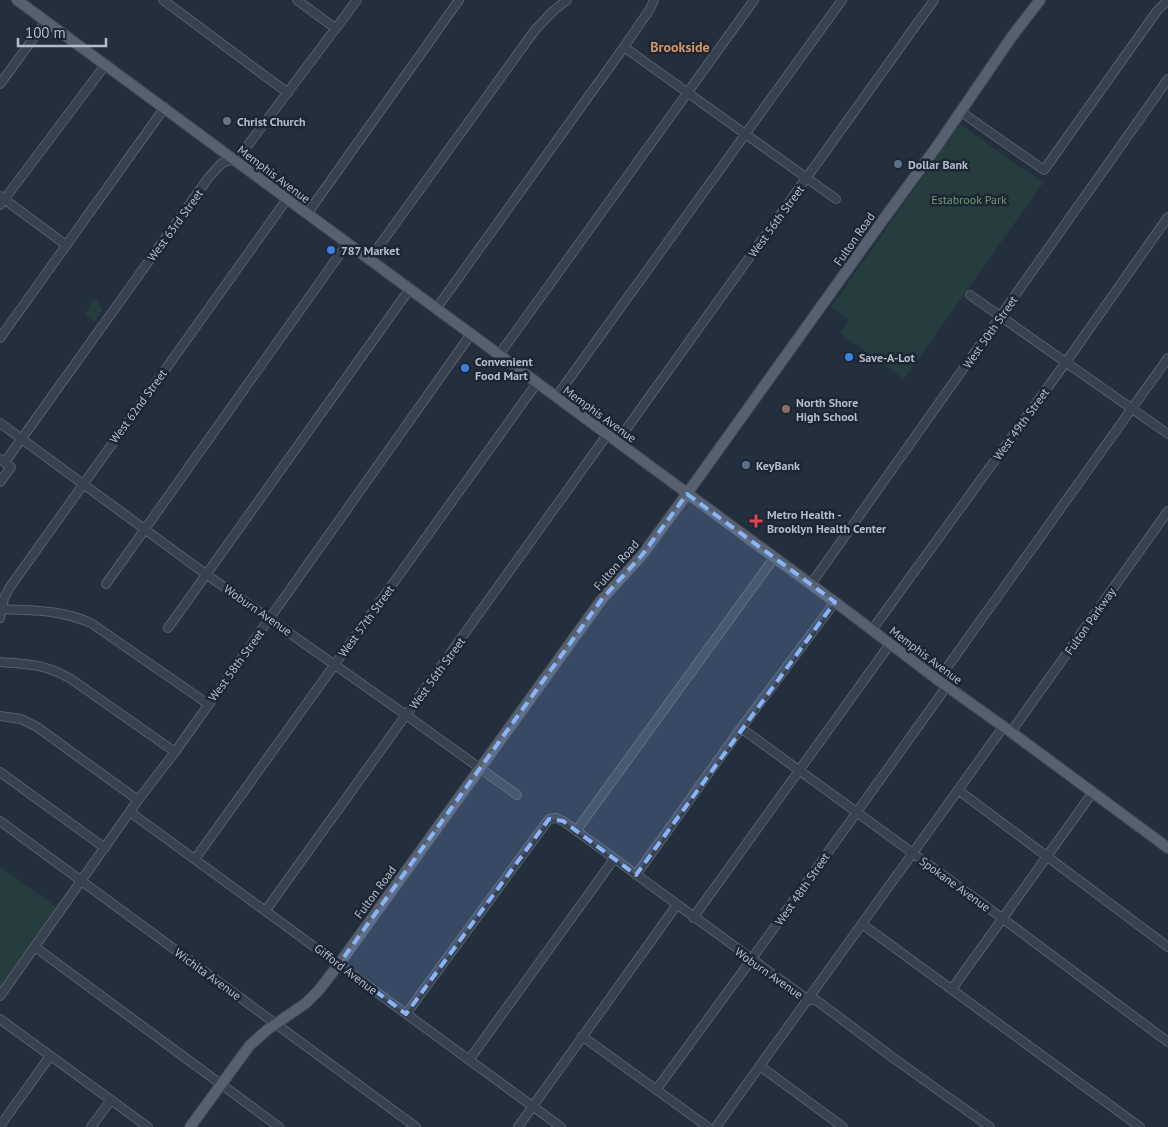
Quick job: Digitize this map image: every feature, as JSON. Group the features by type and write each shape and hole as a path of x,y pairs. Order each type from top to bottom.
{"main road":[{"name":"Memphis Avenue","path":"18,0 1168,848"},
{"name":"Fulton Road","path":"190,1127 250,1045 306,1003 319,990 339,964 602,599 642,556 935,149 1013,35 1040,0"}],"street":[{"path":"163,0 288,93"},
{"path":"297,0 335,28"},
{"name":"West 63rd Street","path":"0,482 11,467 2,461 21,439 209,177 222,163 234,159 242,152 357,0"},
{"path":"307,214 459,0"},
{"path":"369,260 535,30 553,11 567,0"},
{"path":"436,309 624,47 650,10 654,0"},
{"path":"499,355 754,0"},
{"path":"556,398 842,0"},
{"name":"West 56th Street","path":"617,442 934,0"},
{"path":"961,112 1044,170 1157,11 1168,0"},
{"path":"0,84 46,21"},
{"path":"624,47 836,199"},
{"path":"66,245 2,200 106,64"},
{"name":"West 50th Street","path":"811,584 1168,78"},
{"path":"0,338 165,107"},
{"name":"West 62nd Street","path":"0,618 4,598 10,587 287,199"},
{"name":"West 49th Street","path":"872,630 1066,362 1168,216"},
{"path":"106,584 347,244"},
{"path":"168,628 409,290"},
{"path":"970,294 1168,434"},
{"name":"West 58th Street","path":"0,996 471,334"},
{"path":"938,680 1168,358"},
{"name":"West 57th Street","path":"195,859 537,383"},
{"name":"Woburn Avenue","path":"0,423 207,575 517,795"},
{"name":"West 56th Street","path":"266,910 607,435"},
{"name":"Fulton Parkway","path":"716,1127 958,790 1008,729 1168,511"},
{"path":"576,831 774,558"},
{"path":"636,875 834,602"},
{"path":"1,609 57,612 73,615 91,623 208,704"},
{"path":"693,918 890,644"},
{"path":"0,662 44,666 57,671 175,752"},
{"name":"West 48th Street","path":"656,1090 947,686"},
{"path":"0,716 21,719 29,723 138,800"},
{"name":"Spokane Avenue","path":"741,728 1002,918 1168,1042"},
{"path":"0,772 106,848"},
{"path":"958,790 1168,947"},
{"path":"952,989 1093,792"},
{"name":"Gifford Avenue","path":"130,812 561,1127"},
{"name":"Woburn Avenue","path":"406,1014 548,819 556,818 807,1000 816,1000 990,1127"},
{"name":"Wichita Avenue","path":"0,822 416,1127"},
{"path":"469,1060 614,860"},
{"path":"518,1127 676,906"},
{"path":"862,924 1140,1127"},
{"path":"35,947 279,1127"},
{"path":"0,1019 148,1127"},
{"path":"582,1036 708,1127"},
{"path":"0,1126 50,1056"},
{"path":"760,1066 843,1127"},
{"path":"91,1127 111,1100"}],"highlighted area":[{"path":"687,494 835,602 636,875 563,821 549,819 406,1014 339,964 602,599 642,555"}],"green space":[{"name":"Estabrook Park","path":"960,124 1043,183 904,379 840,333 849,320 831,307"},
{"path":"97,299 102,311 94,322 85,315 90,307 89,302"},
{"path":"0,867 59,909 0,989"}],"place":[{"name":"Christ Church","path":"227,121"},
{"name":"Dollar Bank","path":"898,164"},
{"name":"787 Market","path":"331,250"},
{"name":"Save-A-Lot","path":"849,357"},
{"name":"Convenient Food Mart","path":"465,368"},
{"name":"North Shore High School","path":"786,409"},
{"name":"KeyBank","path":"746,465"},
{"name":"Metro Health - Brooklyn Health Center","path":"756,521"}],"district":[{"name":"Brookside","path":"680,47"}]}
